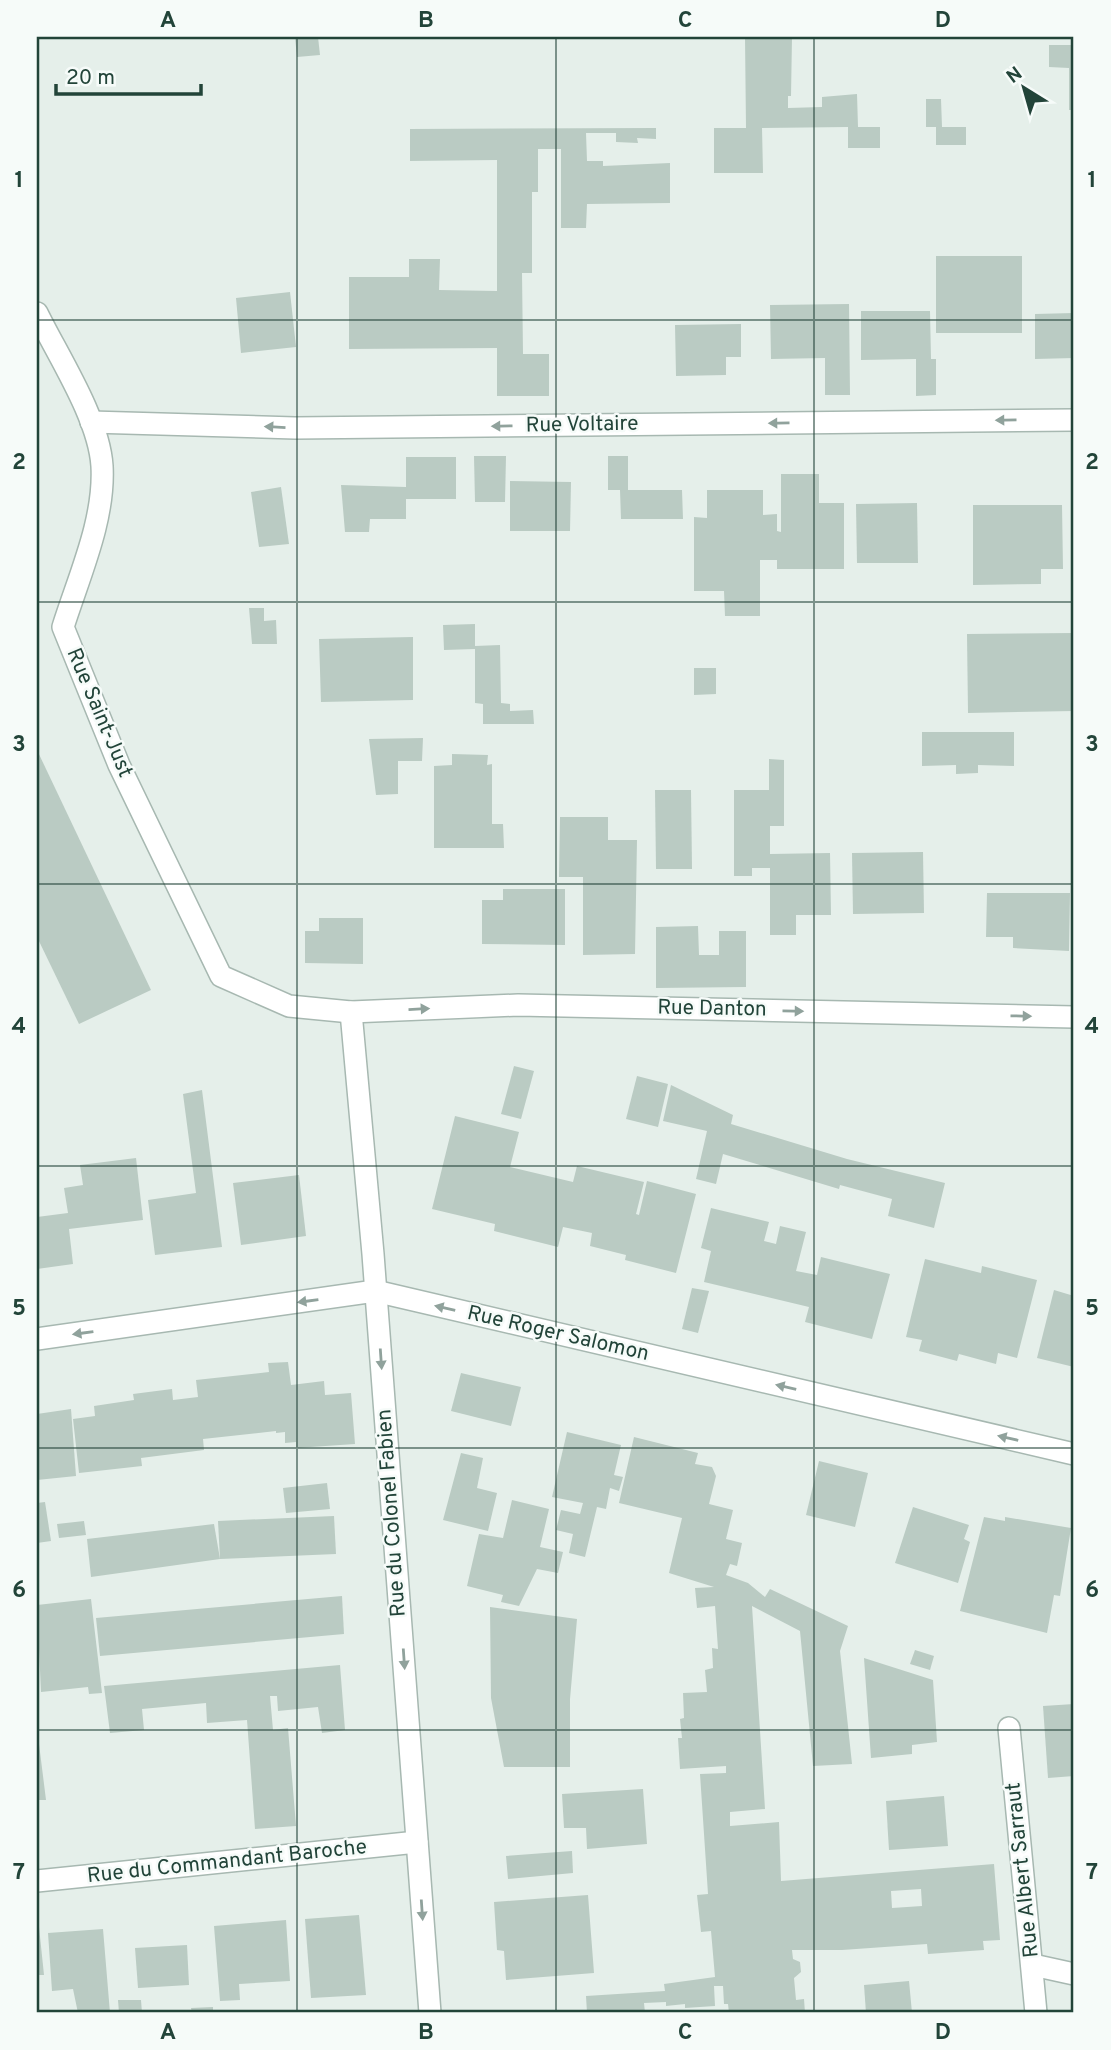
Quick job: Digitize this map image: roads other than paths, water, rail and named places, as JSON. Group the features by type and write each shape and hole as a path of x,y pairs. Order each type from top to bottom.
{"street":[{"name":"Rue Saint-Just","path":"37,313 91,422 102,465 95,528 63,627 119,765 221,976 289,1006 351,1012"},
{"name":"Rue Voltaire","path":"91,422 167,422 295,428 1074,420"},
{"name":"Rue Danton","path":"351,1012 519,1005 1074,1017"},
{"name":"Rue du Colonel Fabien","path":"351,1012 430,2013"},
{"name":"Rue Roger Salomon","path":"37,1339 375,1291 1074,1454"},
{"name":"Rue Albert Sarraut","path":"1009,1727 1036,2013"},
{"name":"Rue du Commandant Baroche","path":"37,1881 417,1842"},
{"path":"1033,1965 1074,1974"}]}
